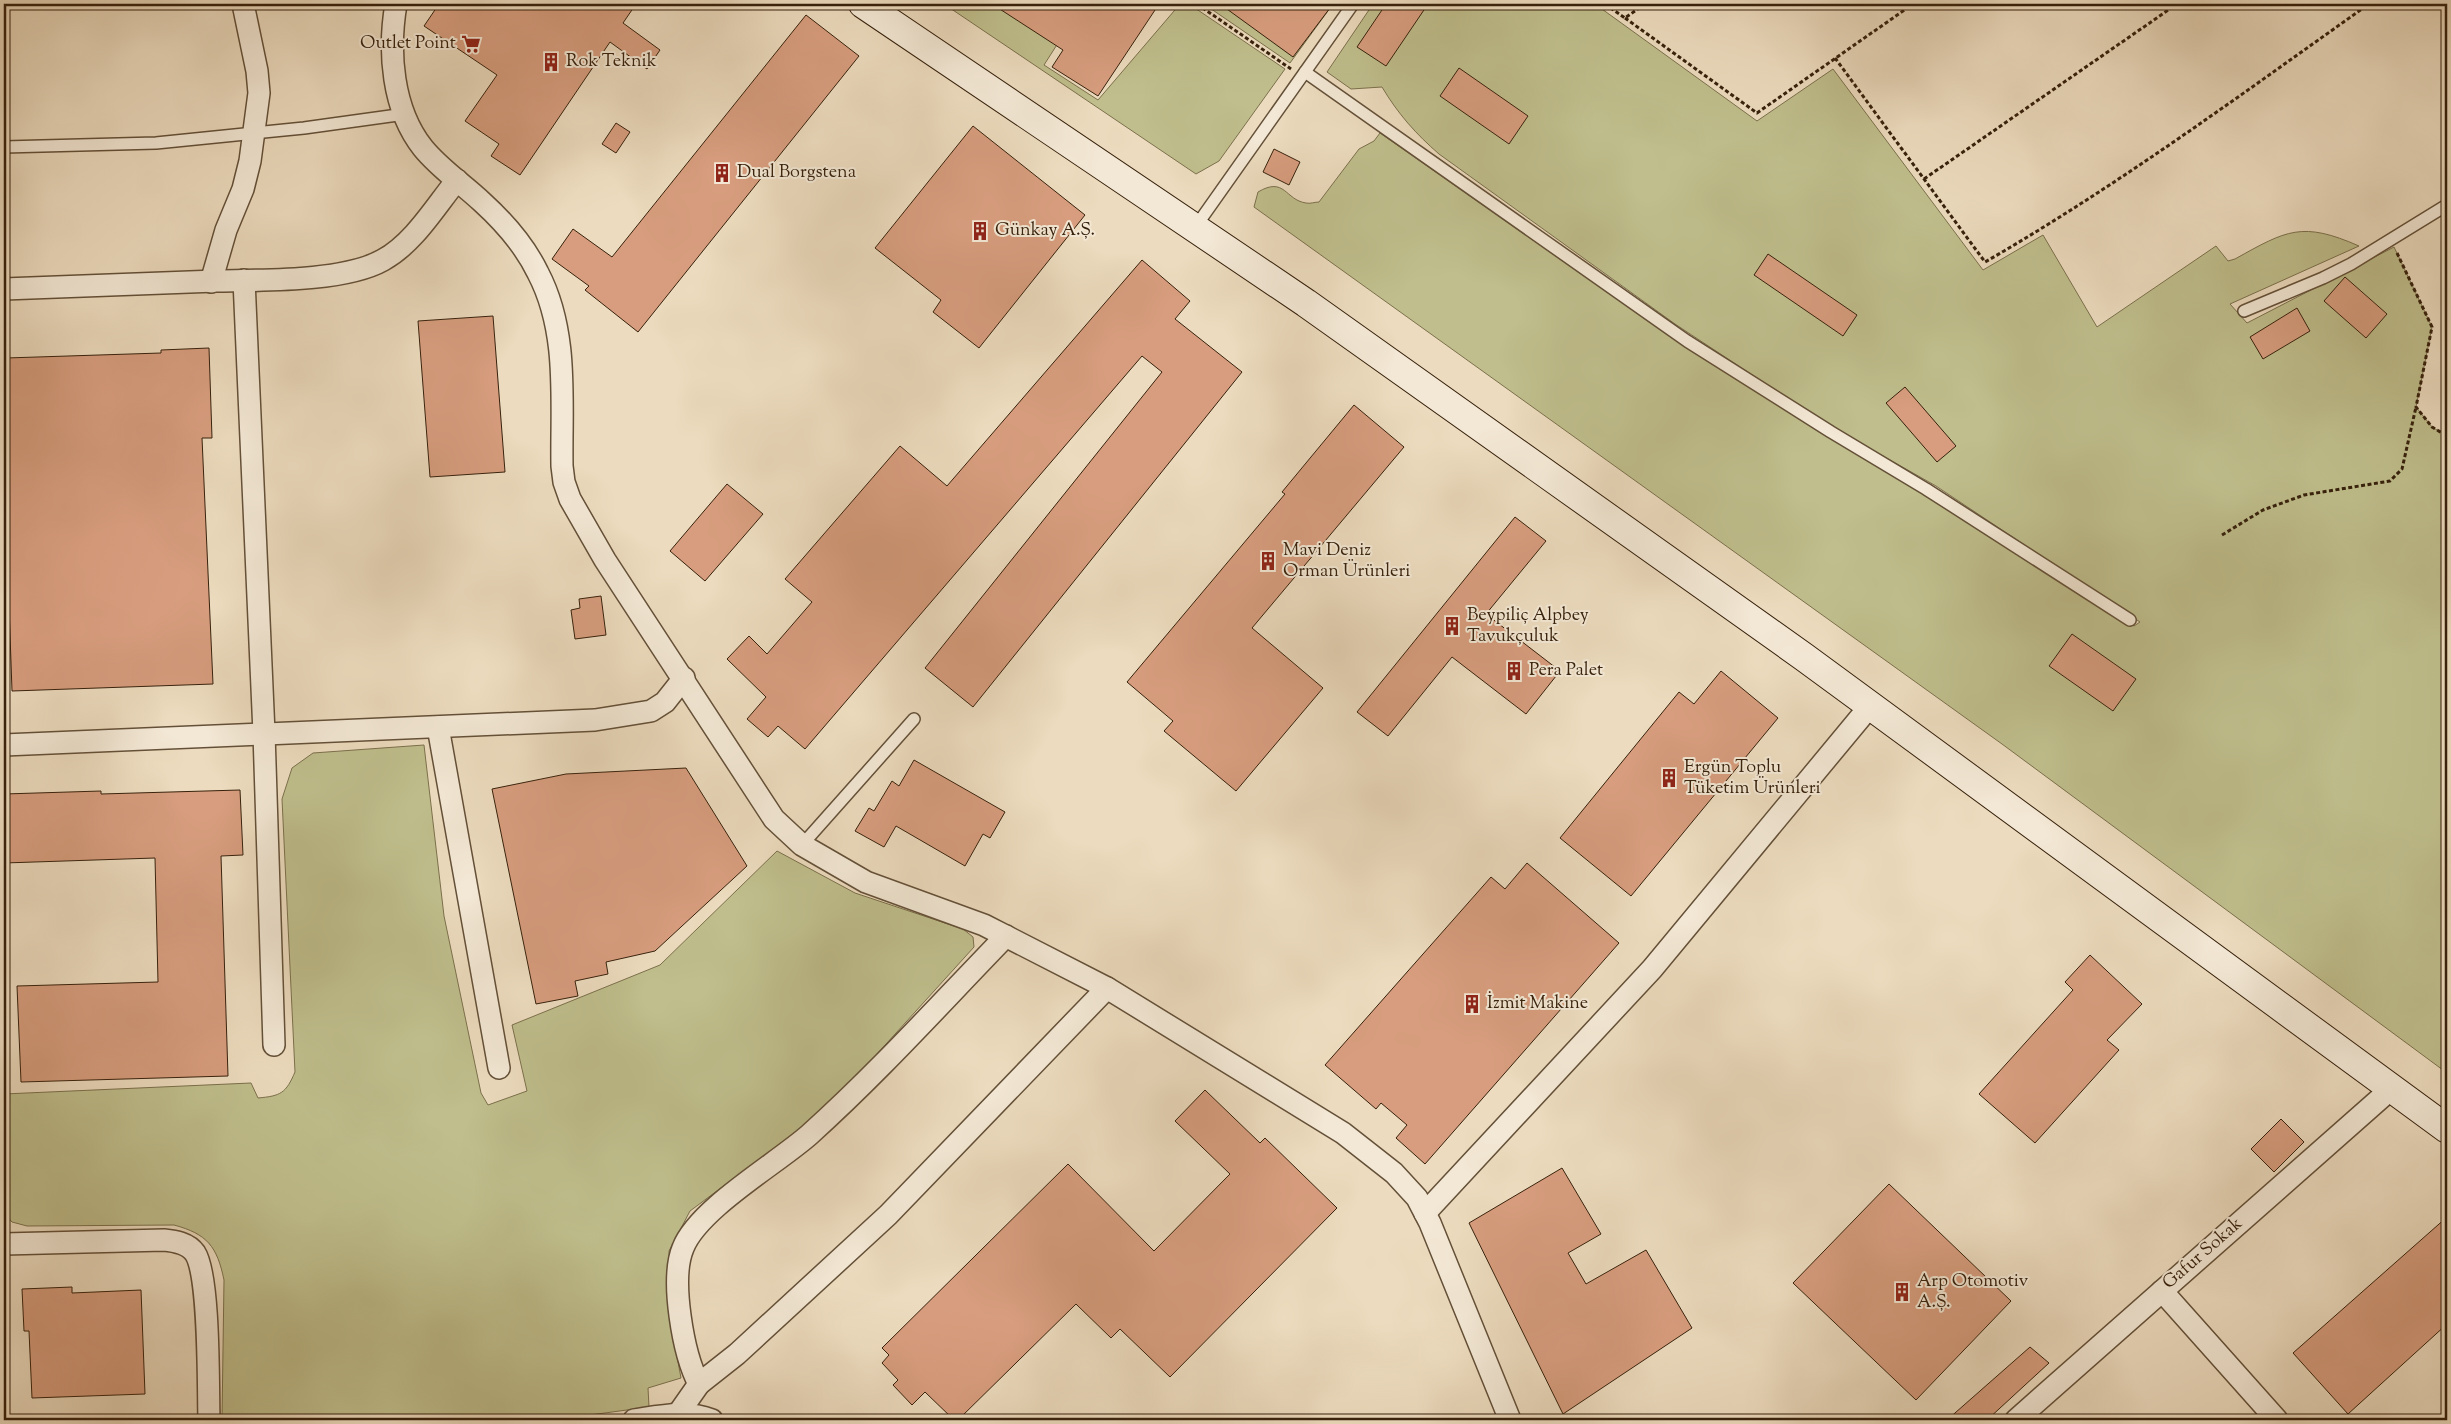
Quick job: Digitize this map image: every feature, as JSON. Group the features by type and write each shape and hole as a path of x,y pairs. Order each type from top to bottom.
{"main road":[{"path":"863,4 1200,221 1316,288 1823,648 2197,922 2447,1109"},
{"path":"896,4 1200,221 1306,303 1870,706 2447,1129"}],"street":[{"path":"211,282 226,230 243,189 250,161 259,93 258,78 243,4"},
{"path":"396,4 393,56 396,82 404,114 424,149 510,230 539,273 552,308 560,346 564,482 581,520 605,560 774,818 802,845 866,882 984,925 1107,988 1343,1133 1394,1173 1417,1198 1425,1213 1510,1420"},
{"path":"4,289 211,282 334,274 365,268 397,252 412,237 457,180"},
{"path":"244,280 264,734 274,1045"},
{"path":"4,745 595,720 651,711 665,702 684,678"},
{"path":"1425,1213 1652,969 1870,706"},
{"path":"438,727 499,1068"},
{"path":"699,1384 691,1369 686,1351 677,1288 679,1262 689,1236 705,1217 808,1135 870,1075 1006,936"},
{"path":"678,1414 699,1384 737,1354 888,1215 1107,988"},
{"name":"Gafur Sokak","path":"2016,1420 2391,1089"},
{"path":"4,1244 164,1240 181,1242 194,1252 202,1270 209,1420"},
{"path":"2162,1291 2277,1420"},
{"path":"634,1420 678,1414 712,1420"}],"lane":[{"path":"1200,221 1353,4"},
{"path":"1303,74 1686,341 1926,489 2130,620"},
{"path":"4,147 156,143 254,134 404,114"},
{"path":"2244,311 2323,278 2447,205"},
{"path":"802,845 914,719"}],"path":[{"path":"1197,4 1303,74"},
{"path":"1605,4 1757,113 1913,4"},
{"path":"1625,18 1644,4"},
{"path":"1924,179 2177,4"},
{"path":"1835,58 1985,262 2072,211 2138,167 2369,4"},
{"path":"2222,535 2263,510 2304,495 2390,481 2402,468 2432,327 2391,239"},
{"path":"2416,407 2432,427 2447,436"}],"shaded area":[{"path":"944,4 1083,4 1044,65 1098,100 1180,4 1189,4 1285,69 1219,161 1196,174"},
{"path":"1204,4 1333,4 1290,63"},
{"path":"1373,4 1595,4 1757,121 1833,69 1983,270 2043,235 2097,327 2216,246 2228,261 2268,241 2295,232 2308,231 2323,233 2359,246 2230,304 2247,323 2394,247 2432,327 2416,407 2432,427 2447,436 2447,1073 2002,744 1254,207 1258,192 1274,187 1284,190 1299,201 1308,203 1319,202 1359,149 1374,141 1380,133 1680,343 2134,626 2140,622 1936,486 1828,425 1675,324 1439,154 1408,123 1382,87 1351,89 1327,72"},
{"path":"424,745 444,916 481,1093 488,1105 527,1091 512,1025 660,965 777,851 855,893 963,929 973,937 974,947 828,1108 690,1211 669,1251 672,1329 681,1378 648,1388 649,1407 553,1420 222,1420 224,1280 214,1250 202,1237 174,1225 27,1226 12,1222 4,1213 4,1094 251,1083 258,1098 282,1092 289,1085 295,1072 282,799 292,768 313,753"}],"building":[{"name":"Rok Teknik","path":"439,4 636,4 623,23 660,50 647,69 610,42 520,175 491,156 499,144 465,121 497,75 424,26"},
{"path":"992,4 1159,4 1098,96 1052,67 1063,50"},
{"path":"1220,4 1333,4 1293,57"},
{"path":"1386,4 1428,4 1386,66 1357,47"},
{"name":"Dual Borgstena","path":"806,15 859,56 638,332 585,290 589,286 552,259 573,229 612,257"},
{"path":"1459,68 1528,116 1509,144 1440,96"},
{"path":"616,123 630,132 616,153 602,144"},
{"name":"Günkay A.Ş.","path":"973,126 1085,215 979,348 933,312 941,300 875,248"},
{"path":"1274,149 1300,162 1289,185 1263,172"},
{"path":"1768,254 1857,315 1843,336 1754,275"},
{"path":"1142,260 1190,301 1175,319 1242,372 973,707 925,668 1162,372 1142,356 805,749 778,726 768,737 747,719 766,697 727,659 749,636 767,654 812,602 785,579 900,446 947,486"},
{"path":"2345,277 2387,314 2366,338 2324,301"},
{"path":"2297,308 2310,331 2263,359 2250,337"},
{"path":"493,316 505,472 430,477 418,321"},
{"path":"209,348 212,438 202,438 213,684 12,691 7,549 4,549 4,460 9,460 6,358 161,353 161,350"},
{"path":"1905,387 1956,446 1937,462 1886,403"},
{"name":"Mavi Deniz Orman Ürünleri","path":"1354,405 1404,447 1252,628 1323,688 1236,791 1164,731 1173,721 1127,682 1285,494 1282,492"},
{"path":"727,484 763,514 705,581 670,551"},
{"name":"Beypiliç Alpbey Tavukçuluk","path":"1515,517 1546,541 1486,614 1560,671 1526,714 1452,657 1388,736 1357,712"},
{"path":"601,596 606,635 575,639 571,610 580,608 579,599"},
{"path":"2072,634 2136,679 2113,711 2049,666"},
{"name":"Ergün Toplu Tüketim Ürünleri","path":"1721,671 1778,718 1631,896 1560,838 1679,692 1694,704"},
{"path":"914,760 1005,812 990,838 983,834 965,866 896,826 884,847 855,831 869,808 874,811 892,781 899,786"},
{"path":"686,768 747,866 655,951 606,962 608,974 575,981 578,996 536,1004 492,789 566,774"},
{"path":"240,790 243,855 221,856 228,1076 21,1082 17,986 158,982 155,858 4,863 4,794 101,791 101,794"},
{"name":"İzmit Makine","path":"1527,863 1619,943 1425,1164 1396,1138 1407,1125 1381,1103 1376,1109 1325,1065 1491,877 1505,889"},
{"path":"2090,955 2142,1004 2107,1040 2119,1050 2035,1143 1979,1094 2073,990 2065,982"},
{"path":"1205,1090 1260,1143 1265,1138 1337,1208 1170,1377 1120,1329 1111,1338 1076,1304 958,1420 954,1420 925,1392 912,1405 893,1385 898,1380 882,1363 889,1355 882,1348 1068,1164 1154,1251 1230,1174 1175,1121"},
{"path":"2281,1119 2304,1142 2274,1172 2251,1149"},
{"path":"1562,1168 1601,1234 1568,1253 1586,1284 1646,1250 1692,1328 1563,1414 1469,1223"},
{"name":"Arp Otomotiv A.Ş.","path":"1889,1184 2011,1301 1916,1400 1793,1283"},
{"path":"2447,1217 2447,1324 2348,1414 2293,1353"},
{"path":"72,1287 72,1293 141,1290 145,1394 32,1398 29,1331 24,1331 22,1289"},
{"path":"2030,1347 2049,1363 1987,1420 1947,1420"}],"place":[{"name":"Outlet Point","path":"471,44"},
{"name":"Rok Teknik","path":"551,62"},
{"name":"Dual Borgstena","path":"722,173"},
{"name":"Günkay A.Ş.","path":"980,231"},
{"name":"Mavi Deniz Orman Ürünleri","path":"1268,561"},
{"name":"Beypiliç Alpbey Tavukçuluk","path":"1452,626"},
{"name":"Pera Palet","path":"1514,671"},
{"name":"Ergün Toplu Tüketim Ürünleri","path":"1669,778"},
{"name":"İzmit Makine","path":"1472,1004"},
{"name":"Arp Otomotiv A.Ş.","path":"1902,1292"}]}
